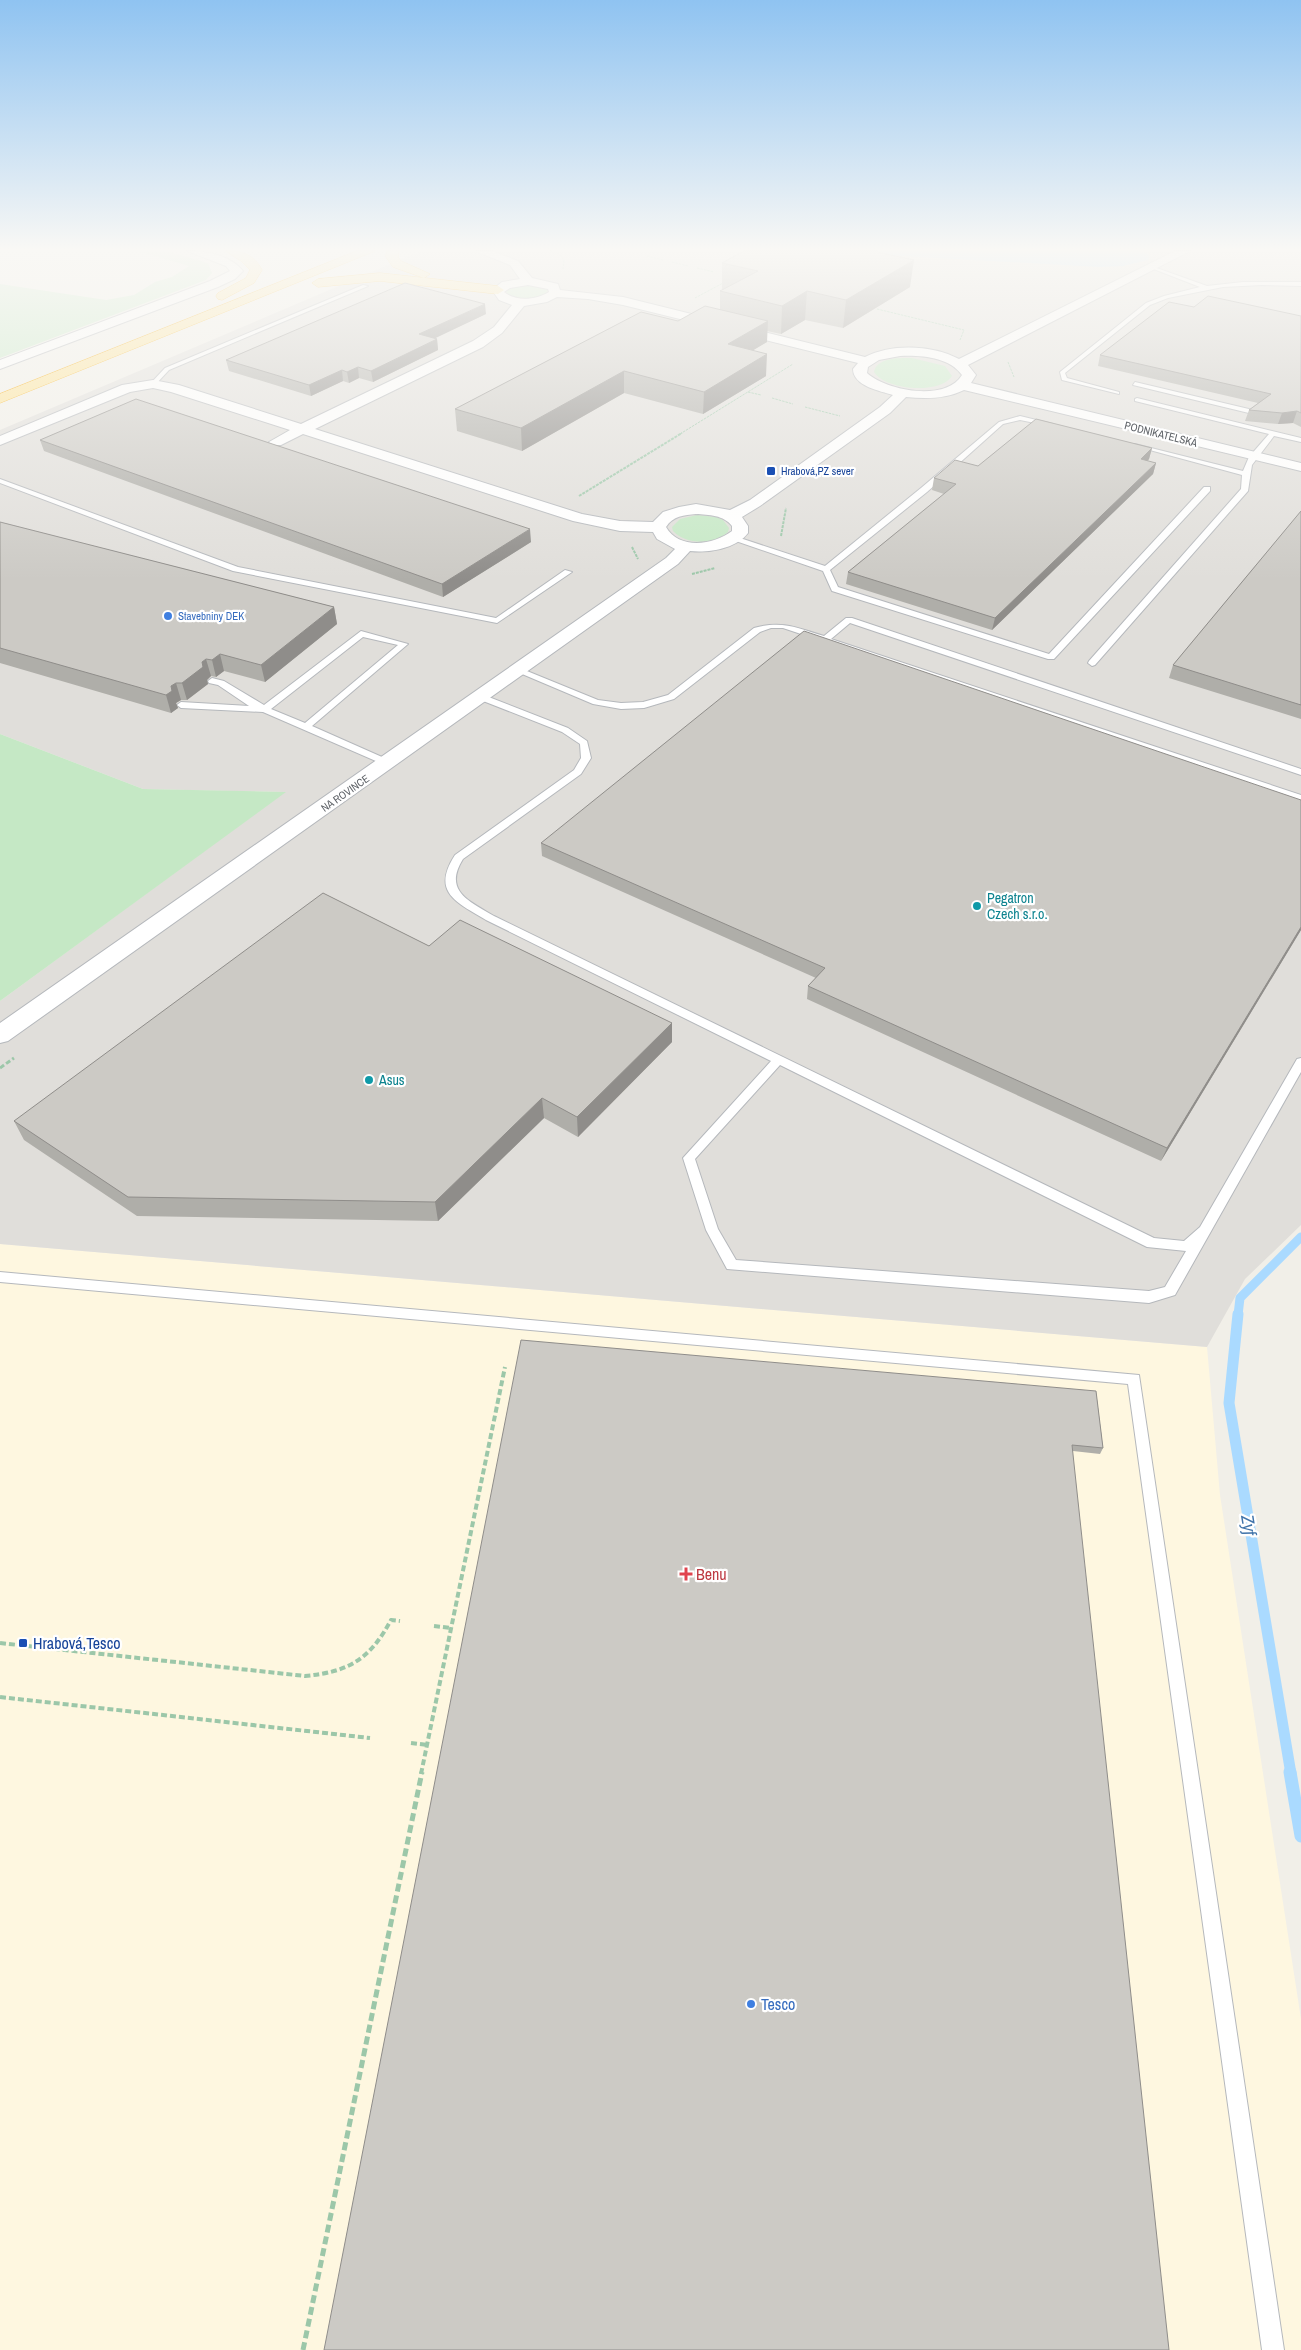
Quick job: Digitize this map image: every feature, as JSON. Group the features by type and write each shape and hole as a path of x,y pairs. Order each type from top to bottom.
{"highway":[{"path":"0,385 62,361"},
{"path":"0,399 96,361"}],"street":[{"path":"276,442 443,361"},
{"path":"867,361 860,369 863,378 879,388 902,393 937,393 962,385 967,380 968,375 959,364 950,361"},
{"path":"959,364 966,361"},
{"path":"0,441 118,391 153,384 174,388 579,518 620,526 658,527"},
{"name":"PODNIKATELSKÁ","path":"962,385 1301,468"},
{"path":"731,516 755,503 870,421 902,393"},
{"path":"684,510 709,510 731,516 741,527 740,533 734,539 713,546 686,546 665,538 658,527 665,517 684,510"},
{"name":"NA ROVINCE","path":"0,1035 519,671 672,561 686,546"}],"lane":[{"path":"153,384 167,370 189,361"},
{"path":"1077,361 1062,373 1064,379 1117,393"},
{"path":"1135,384 1253,412"},
{"path":"1137,400 1301,440"},
{"path":"1187,412 1201,400"},
{"path":"826,569 924,490 1001,423 1020,418 1062,427"},
{"path":"1092,663 1245,489 1243,474 1253,456 1273,433"},
{"path":"1128,443 1243,474"},
{"path":"0,481 236,569 498,621 568,572"},
{"path":"826,569 834,589 1051,657 1207,489"},
{"path":"734,539 826,569"},
{"path":"827,638 849,620 1301,772"},
{"path":"519,671 596,702 621,706 644,705 671,697 757,630 771,626 784,626 827,638 1301,798"},
{"path":"181,705 265,709 361,634 404,644 306,727"},
{"path":"212,681 221,683 251,703 388,763"},
{"path":"482,697 565,730 584,743 586,758 578,772 460,857 450,868 450,889 459,899 490,918 1152,1243 1187,1246 1205,1231"},
{"path":"778,1059 689,1158 712,1230 732,1265 1149,1297 1170,1290 1301,1062"},
{"path":"0,1277 1134,1379 1272,2350"}],"path":[{"path":"572,501 797,361"},
{"path":"748,392 761,395"},
{"path":"772,398 793,404"},
{"path":"805,407 845,417"},
{"path":"780,544 786,502"},
{"path":"628,541 641,565"},
{"path":"303,2350 505,1366"},
{"path":"0,1643 305,1676 326,1675 353,1666 370,1653 383,1638 392,1620 400,1621"},
{"path":"434,1626 452,1628"},
{"path":"0,1697 370,1738"},
{"path":"411,1743 428,1745"}],"shaded area":[{"path":"163,361 1301,361 1301,1225 1245,1279 1207,1347 0,1244 0,1001 285,792 143,789 0,734 0,430"},
{"path":"0,1244 1207,1347 1220,1495 1301,2019 1301,2350 0,2350"}],"green space":[{"path":"884,361 923,361 945,366 952,376 946,382 936,386 913,388 900,386 889,383 874,372 876,367"},
{"path":"697,515 716,517 723,520 729,528 728,532 715,539 700,542 685,539 673,531 672,527 680,519"},
{"path":"0,734 143,789 286,792 0,1001"}],"building":[{"path":"228,361 392,361 371,371 358,367 347,372 342,370 309,385"},
{"path":"548,361 756,361 704,392 624,371 521,428 455,409"},
{"path":"1125,361 1301,361 1301,413 1297,411 1282,413 1249,410 1271,394"},
{"path":"136,399 530,529 442,584 40,440"},
{"path":"1036,419 1152,448 1141,459 1156,463 995,618 848,572 956,484 934,478 955,460 978,466"},
{"path":"1301,511 1301,705 1173,665"},
{"name":"Stavebniny DEK","path":"0,522 334,607 261,665 220,654 212,660 206,659 202,662 203,667 182,683 176,683 171,686 172,691 166,695 0,648"},
{"name":"Pegatron Czech s.r.o.","path":"804,631 1301,800 1301,927 1167,1148 808,986 825,968 541,843"},
{"name":"Asus","path":"323,893 429,946 460,920 672,1023 577,1117 542,1098 435,1202 128,1197 14,1121"},
{"path":"521,1340 1096,1391 1103,1448 1072,1445 1169,2350 324,2350"}],"waterway":[{"name":"Zyf","path":"1238,1315 1240,1298 1301,1237"},
{"name":"Zyf","path":"1238,1314 1229,1403 1291,1774"},
{"name":"Zyf","path":"1290,1772 1301,1836"}],"place":[{"name":"Hrabová,PZ sever","path":"771,471"},
{"name":"Stavebniny DEK","path":"168,616"},
{"name":"Pegatron Czech s.r.o.","path":"977,906"},
{"name":"Asus","path":"369,1080"},
{"name":"Benu","path":"686,1574"},
{"name":"Hrabová,Tesco","path":"23,1643"},
{"name":"Tesco","path":"751,2004"}]}
